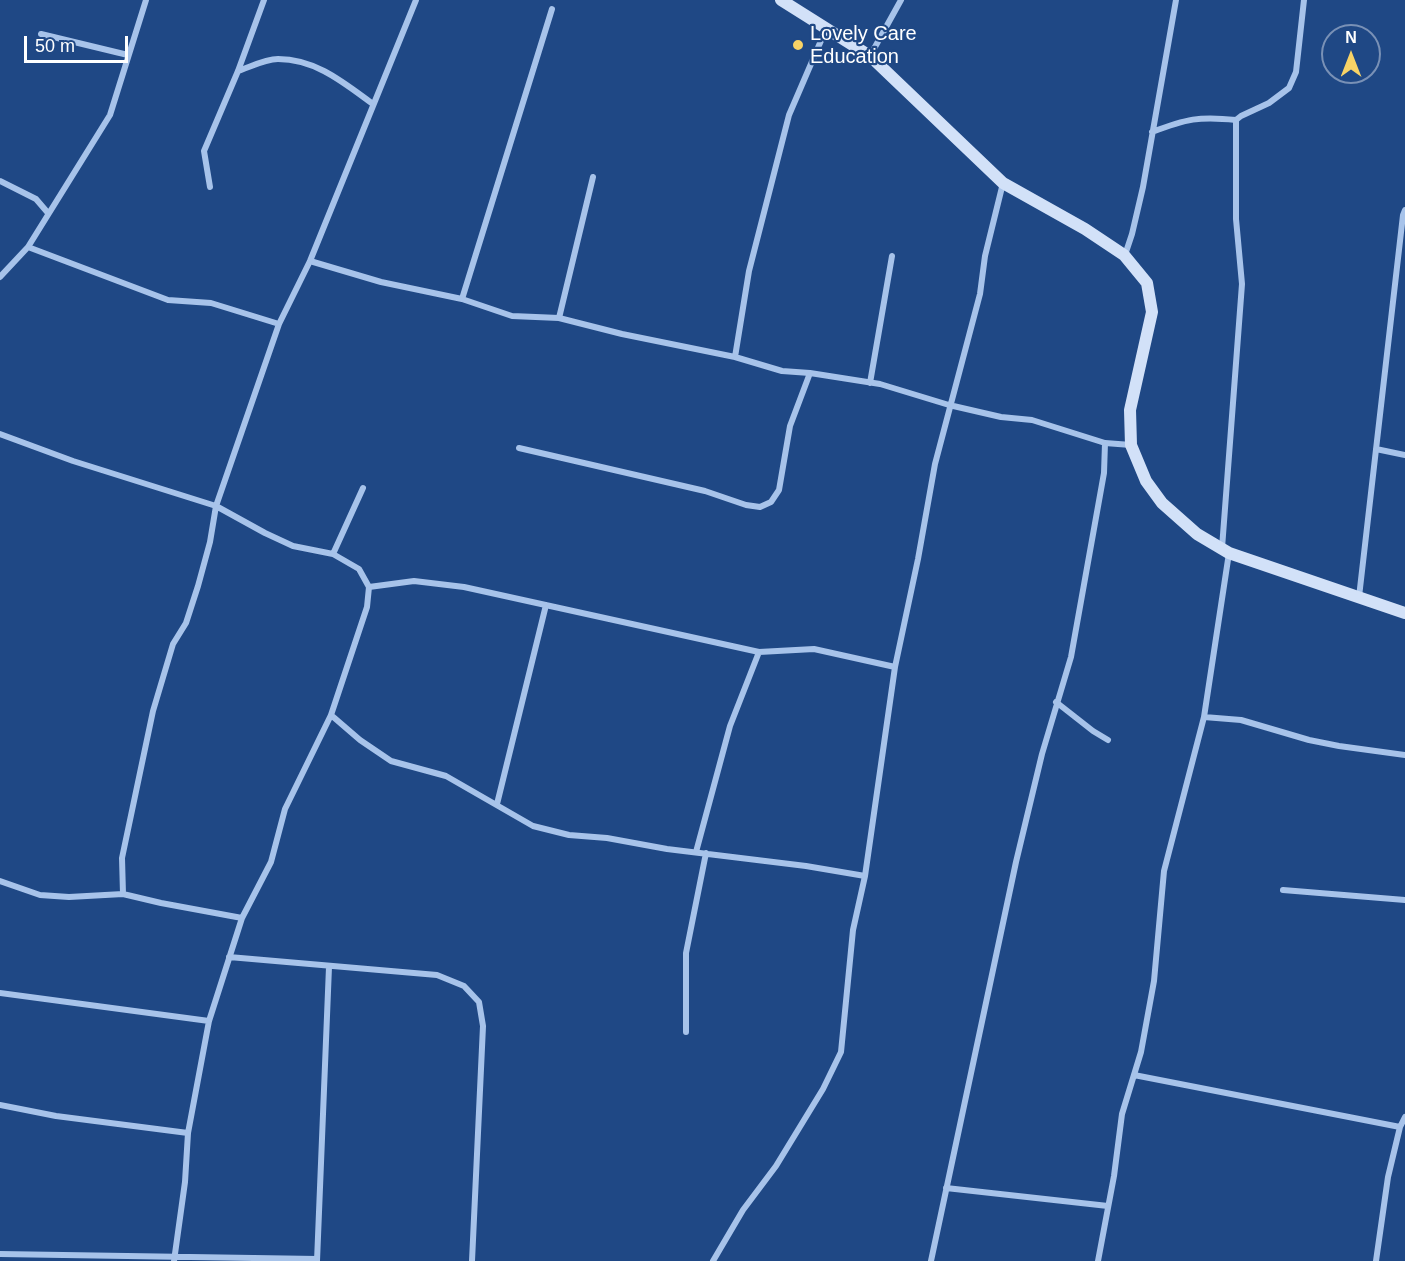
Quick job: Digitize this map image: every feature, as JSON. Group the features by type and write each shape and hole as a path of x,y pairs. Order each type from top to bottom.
{"street":[{"path":"0,277 28,247 110,115 146,0"},
{"path":"210,187 204,151 238,71 264,0"},
{"path":"123,894 122,858 153,711 173,644 186,623 198,586 210,542 216,506 279,324 310,261 416,0"},
{"path":"781,0 870,56 1003,183 1085,229 1124,255 1147,283 1152,312 1130,410 1131,445 1146,481 1162,503 1197,534 1225,551 1405,613"},
{"path":"870,56 901,0"},
{"path":"1124,255 1132,234 1143,187 1176,0"},
{"path":"1152,132 1184,120 1212,117 1236,120 1269,103 1289,88 1296,72 1304,0"},
{"path":"462,299 552,9"},
{"path":"735,357 749,271 789,115 826,28"},
{"path":"41,34 128,55"},
{"path":"238,71 276,59 301,62 324,69 373,104"},
{"path":"1098,1261 1122,1114 1141,1052 1154,981 1164,871 1204,717 1225,551 1242,284 1236,219 1236,120"},
{"path":"559,318 593,177"},
{"path":"0,181 36,199 48,213"},
{"path":"713,1261 743,1210 776,1166 817,1099 841,1052 853,930 865,876 895,667 935,464 980,294 985,256 1003,183"},
{"path":"1359,597 1402,214 1405,210"},
{"path":"28,247 168,300 211,303 279,324"},
{"path":"870,383 892,256"},
{"path":"310,261 381,282 462,299 512,316 559,318 622,334 735,357 782,371 810,373 870,383 1001,417 1032,420 1105,443 1131,445"},
{"path":"519,448 705,491 746,505 760,507 771,502 779,490 790,426 810,373"},
{"path":"0,435 73,461 216,506 293,546 333,554 359,569 369,587 367,607 331,715 285,809 271,862 242,918 209,1021 188,1133 185,1182 175,1259"},
{"path":"931,1261 1016,862 1042,754 1071,657 1104,473 1105,443"},
{"path":"1376,449 1405,455"},
{"path":"333,554 363,488"},
{"path":"369,587 414,581 464,587 759,652 814,649 895,667"},
{"path":"497,804 546,605"},
{"path":"696,852 730,726 759,652"},
{"path":"1056,702 1108,740"},
{"path":"331,715 360,740 390,761 446,776 533,826 569,835 607,838 667,849 865,876"},
{"path":"1204,717 1241,720 1309,740 1405,755"},
{"path":"686,1032 686,953 706,853"},
{"path":"0,881 40,895 69,897 123,894 242,918"},
{"path":"1283,890 1405,900"},
{"path":"229,957 437,975 464,986 479,1002 483,1026 472,1261"},
{"path":"0,1254 317,1260 329,967"},
{"path":"0,993 209,1021"},
{"path":"1134,1075 1400,1126"},
{"path":"0,1105 56,1116 188,1133"},
{"path":"1376,1261 1388,1177 1400,1126 1405,1117"},
{"path":"946,1188 1108,1206"}],"place":[{"name":"Lovely Care Education","path":"798,45"}]}
